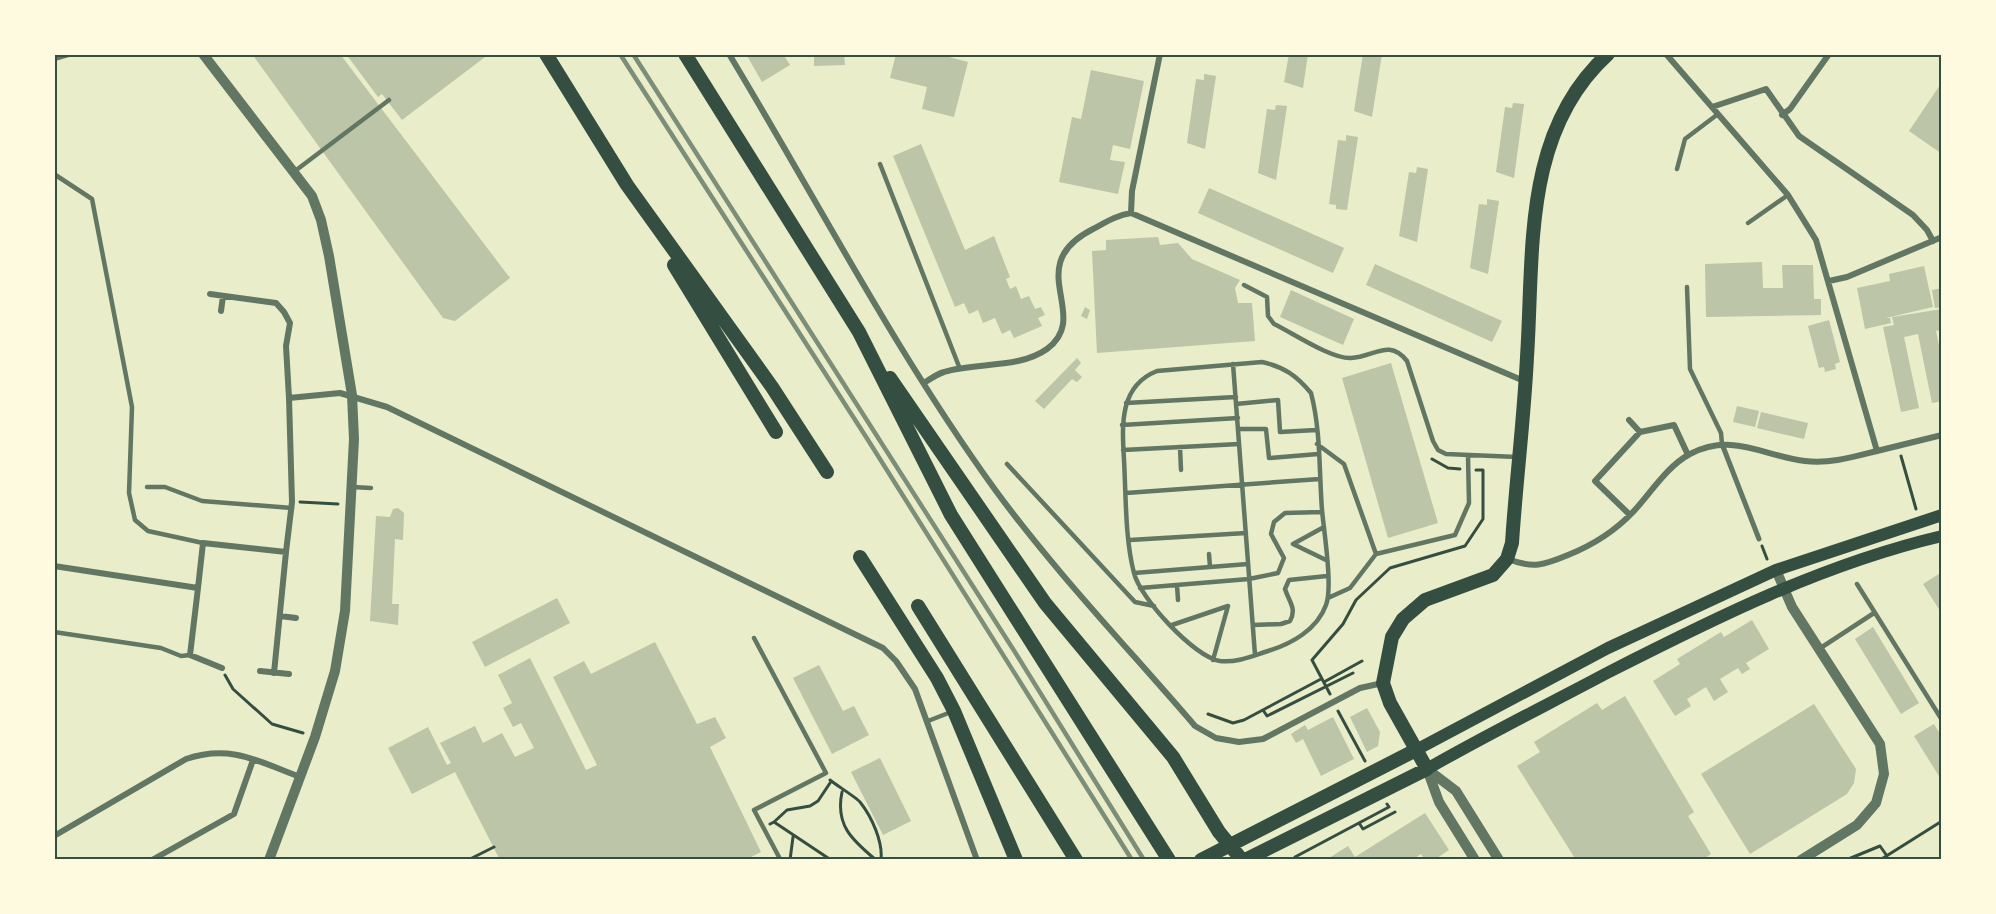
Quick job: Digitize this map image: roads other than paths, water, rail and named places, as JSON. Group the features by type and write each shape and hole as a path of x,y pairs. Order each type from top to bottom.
{"main road":[{"path":"546,54 627,185 706,321 776,432"},
{"path":"685,54 859,332 1046,603 1173,757 1228,845 1244,860 1427,769 1666,642 1784,587 1833,569 1942,536"},
{"path":"1427,769 1390,703 1383,683 1392,637 1403,620 1425,600 1493,575 1507,559 1512,543 1535,204 1545,154 1556,126 1584,80 1608,54"},
{"path":"627,185 772,387 827,472"},
{"path":"859,332 951,515 1169,860"},
{"path":"1201,860 1772,565 1942,515"},
{"path":"860,557 937,678 954,711 1016,860"},
{"path":"918,606 1076,860"}],"street":[{"path":"203,54 312,196 321,220 352,395 354,439 352,487 345,611 340,645 315,737 269,860"},
{"path":"729,54 909,363 996,490 1034,540 1195,726 1216,738 1239,742 1263,739 1360,688 1383,683"},
{"path":"1131,213 1132,191 1160,54"},
{"path":"1666,54 1788,195 1816,240 1877,451"},
{"path":"1782,115 1790,109 1829,54"},
{"path":"1712,107 1766,89 1782,115 1799,136 1913,215 1927,230 1933,241"},
{"path":"924,382 943,372 1029,358 1048,348 1061,333 1064,309 1057,275 1058,262 1064,250 1082,235 1122,214 1131,213 1524,381"},
{"path":"1829,281 1847,277 1942,237"},
{"path":"210,294 276,303 290,323 286,346 292,505 274,673"},
{"path":"221,311 223,296"},
{"path":"289,398 331,393 352,395 387,407 874,644 896,661 915,689 977,860"},
{"path":"1629,420 1640,432"},
{"path":"1630,515 1595,481 1640,432 1674,425 1688,455"},
{"path":"1507,559 1524,566 1546,564 1595,544 1630,515 1674,466 1688,455 1722,444 1734,443 1803,461 1830,462 1942,435"},
{"path":"1722,444 1759,539"},
{"path":"222,668 190,655 203,543 286,552"},
{"path":"1772,565 1792,607 1880,744 1884,774 1876,804 1857,825 1801,860"},
{"path":"54,566 198,588"},
{"path":"280,616 296,618"},
{"path":"260,671 289,674"},
{"path":"54,836 186,759 207,752 226,752 300,777"},
{"path":"152,860 234,814 253,760"},
{"path":"1427,769 1439,802 1475,860"},
{"path":"1427,769 1456,791 1499,860"}],"lane":[{"path":"54,59 71,54"},
{"path":"295,171 389,100"},
{"path":"1677,169 1685,139 1718,114"},
{"path":"880,164 960,369"},
{"path":"54,174 92,199 132,407 129,493 135,520 148,531 203,543"},
{"path":"1748,223 1788,195"},
{"path":"1244,285 1267,297 1269,316 1274,324 1338,356 1352,358 1387,349 1399,352 1407,362 1438,450 1446,454 1468,456 1517,457"},
{"path":"1687,287 1690,369 1720,434 1722,444"},
{"path":"1262,362 1282,367 1298,378 1311,393 1318,454 1328,598 1320,615 1296,641 1234,662 1213,660 1192,649 1140,588 1134,573 1130,540 1122,425 1126,403 1135,386 1148,375 1157,371 1233,364 1262,362"},
{"path":"1233,364 1255,655"},
{"path":"1126,403 1236,397"},
{"path":"1236,404 1278,400 1280,432 1316,430"},
{"path":"1122,425 1238,418"},
{"path":"1239,429 1266,429 1269,458 1318,454"},
{"path":"1317,443 1344,464 1376,554"},
{"path":"1123,450 1239,444"},
{"path":"1180,447 1182,470"},
{"path":"1328,598 1350,588 1376,554 1455,535 1469,503 1468,456"},
{"path":"1007,464 1134,602 1154,606"},
{"path":"1126,493 1320,479"},
{"path":"147,488 165,487 202,501 292,505"},
{"path":"352,487 371,488"},
{"path":"1140,588 1249,579 1278,573 1283,566 1284,558 1271,534 1278,517 1285,513 1322,512"},
{"path":"1324,527 1293,544 1326,560"},
{"path":"1130,540 1246,533"},
{"path":"1209,554 1210,567"},
{"path":"1134,573 1248,564"},
{"path":"1252,625 1281,624 1290,621 1294,614 1294,607 1285,589 1289,580 1327,576"},
{"path":"1857,584 1942,720"},
{"path":"1177,585 1178,600"},
{"path":"1172,625 1228,606 1213,660"},
{"path":"1819,649 1874,613"},
{"path":"54,632 161,648 181,656 190,655"},
{"path":"754,638 826,773 754,810 779,857 778,860"},
{"path":"928,721 954,711"}],"railway":[{"path":"620,54 868,440 1132,860"},
{"path":"633,54 1013,649 1144,860"}]}
